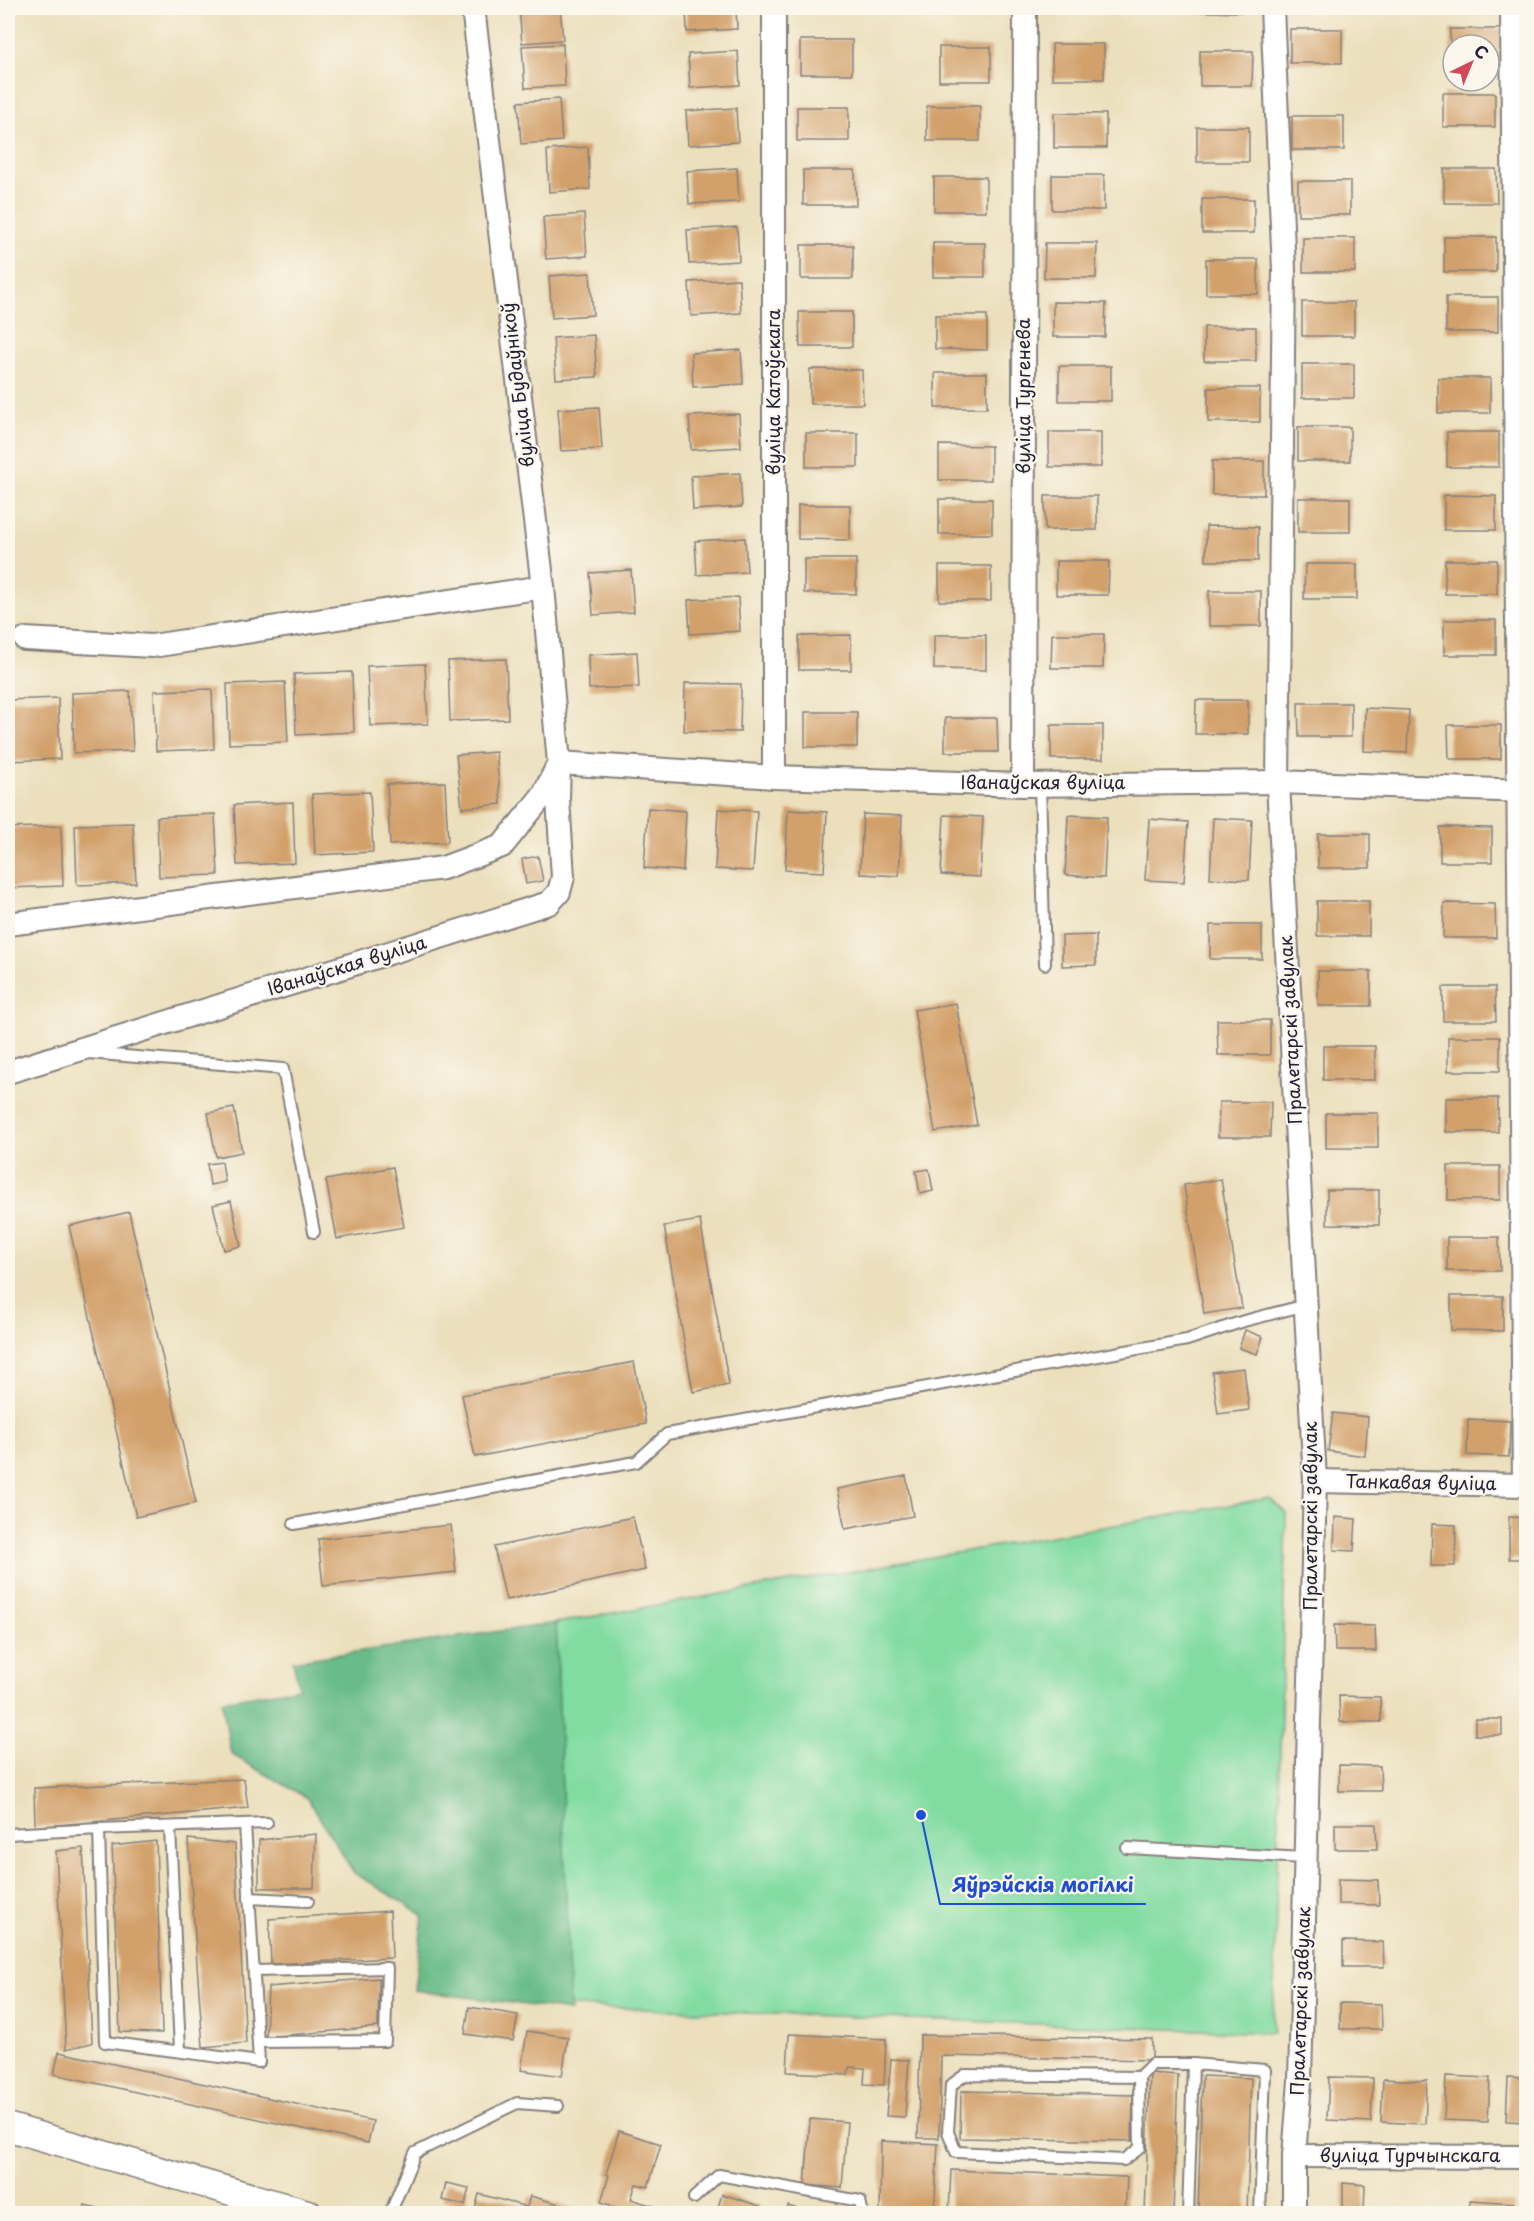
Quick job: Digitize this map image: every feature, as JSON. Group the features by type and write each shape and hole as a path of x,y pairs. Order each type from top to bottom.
{"street":[{"name":"вуліца Будаўнікоў","path":"473,8 543,587 559,763"},
{"name":"вуліца Катоўскага","path":"774,8 774,777"},
{"name":"вуліца Тургенева","path":"1024,8 1031,785"},
{"name":"Пралетарскі завулак","path":"1272,8 1284,270 1278,782 1315,1481 1300,2081 1294,2156 1294,2214"},
{"path":"1512,8 1523,791 1525,1485"},
{"path":"26,639 152,646 543,587"},
{"path":"8,924 443,868 502,846 544,794 559,763"},
{"name":"Іванаўская вуліца","path":"8,1072 549,903 559,892 563,877 558,799 559,763 774,777 1031,785 1278,782 1523,791"},
{"name":"Танкавая вуліца","path":"1315,1481 1525,1485"},
{"path":"8,2127 309,2214"},
{"name":"вуліца Турчынскага","path":"1294,2156 1527,2157"}],"lane":[{"path":"1031,785 1045,964"},
{"path":"73,1052 283,1069 314,1232"},
{"path":"294,1524 636,1462 667,1434 1187,1340 1244,1321 1306,1305"},
{"path":"8,1834 267,1823"},
{"path":"99,1829 105,2042 259,2062 245,1824"},
{"path":"171,1828 180,2050"},
{"path":"1126,1848 1305,1858"},
{"path":"249,1899 308,1901"},
{"path":"254,1971 387,1968 385,2041 258,2042"},
{"path":"1139,2077 1140,2148 1124,2160 956,2152 948,2132 951,2085 965,2075 1139,2077 1152,2064 1193,2064 1264,2070 1260,2214"},
{"path":"1188,2214 1193,2064"},
{"path":"390,2214 415,2153 517,2103 558,2106"},
{"path":"694,2198 719,2175 860,2201 863,2214"}],"green space":[{"path":"1269,1498 1286,1513 1273,2033 569,2006 556,1623"},
{"path":"556,1623 570,2011 414,1990 423,1915 354,1873 307,1798 231,1754 222,1701 299,1688 293,1661"}],"building":[{"path":"519,8 560,8 563,40 522,43"},
{"path":"686,8 736,8 737,29 687,32"},
{"path":"931,8 984,8 984,10 931,10"},
{"path":"1053,8 1105,8 1105,10 1053,10"},
{"path":"1197,8 1249,8 1249,12 1197,12"},
{"path":"1290,29 1342,29 1342,63 1290,63"},
{"path":"1450,29 1502,29 1502,63 1501,33 1450,33"},
{"path":"800,40 852,40 852,74 800,74"},
{"path":"563,44 565,86 525,88 522,46"},
{"path":"1052,44 1104,44 1104,79 1052,79"},
{"path":"939,47 991,47 991,81 939,81"},
{"path":"738,51 740,85 690,88 688,54"},
{"path":"1200,51 1253,51 1252,86 1200,86"},
{"path":"1443,93 1495,93 1495,127 1443,127"},
{"path":"559,99 562,141 521,144 518,102"},
{"path":"927,106 980,106 980,141 927,141"},
{"path":"797,107 849,107 849,141 797,141"},
{"path":"736,108 738,142 688,145 686,111"},
{"path":"1054,113 1106,114 1106,148 1054,148"},
{"path":"1292,116 1344,116 1344,150 1292,150"},
{"path":"1197,127 1249,127 1249,162 1197,162"},
{"path":"588,147 590,189 549,192 547,150"},
{"path":"737,168 739,202 689,204 687,171"},
{"path":"1444,169 1496,169 1497,203 1444,203"},
{"path":"803,170 855,170 856,205 803,205"},
{"path":"1052,175 1104,175 1104,210 1052,210"},
{"path":"934,177 986,177 986,211 934,211"},
{"path":"1298,181 1350,181 1350,215 1298,215"},
{"path":"1202,199 1254,199 1254,233 1202,233"},
{"path":"584,214 587,256 546,259 543,217"},
{"path":"737,227 739,261 689,264 687,230"},
{"path":"1444,237 1496,237 1496,272 1444,272"},
{"path":"1303,238 1355,238 1355,272 1303,272"},
{"path":"933,243 985,243 985,277 933,277"},
{"path":"1045,243 1097,243 1096,278 1044,278"},
{"path":"801,245 853,245 853,279 801,279"},
{"path":"1206,259 1258,259 1258,294 1206,294"},
{"path":"590,273 593,315 552,318 549,276"},
{"path":"739,279 741,313 691,316 689,282"},
{"path":"1446,297 1498,297 1498,332 1446,332"},
{"path":"1053,302 1106,303 1105,337 1053,337"},
{"path":"1302,302 1354,302 1354,336 1302,336"},
{"path":"799,312 852,312 852,347 800,347"},
{"path":"935,315 987,315 987,350 935,349"},
{"path":"1204,327 1256,327 1256,361 1204,361"},
{"path":"594,335 597,377 556,379 553,338"},
{"path":"741,350 743,384 693,387 691,353"},
{"path":"1302,364 1354,364 1354,398 1302,398"},
{"path":"1059,366 1111,366 1111,401 1059,401"},
{"path":"810,369 862,370 863,404 810,404"},
{"path":"935,373 987,373 987,408 935,408"},
{"path":"1438,378 1490,378 1490,413 1438,413"},
{"path":"1208,388 1260,388 1260,422 1208,422"},
{"path":"599,407 602,449 561,451 558,409"},
{"path":"739,414 741,447 691,450 689,416"},
{"path":"1298,427 1350,427 1350,461 1298,461"},
{"path":"1049,432 1101,432 1101,467 1049,467"},
{"path":"1447,432 1499,432 1499,467 1447,467"},
{"path":"806,433 858,433 858,467 806,467"},
{"path":"939,445 991,446 991,480 939,480"},
{"path":"1212,461 1264,461 1264,495 1212,495"},
{"path":"740,473 742,507 693,510 691,476"},
{"path":"1444,495 1496,496 1496,530 1444,530"},
{"path":"1045,496 1097,496 1097,530 1045,530"},
{"path":"1298,498 1350,498 1350,532 1298,532"},
{"path":"939,499 992,499 992,534 939,534"},
{"path":"798,505 850,505 850,540 798,539"},
{"path":"1206,526 1258,527 1258,561 1206,561"},
{"path":"745,538 747,572 697,575 695,541"},
{"path":"804,559 856,559 856,594 804,593"},
{"path":"1445,560 1497,560 1497,594 1445,594"},
{"path":"1056,561 1109,561 1108,595 1056,595"},
{"path":"1305,564 1357,564 1357,599 1304,599"},
{"path":"939,566 991,566 991,601 939,601"},
{"path":"631,570 634,612 593,615 590,573"},
{"path":"1209,591 1261,591 1261,626 1209,626"},
{"path":"738,597 740,631 690,634 688,600"},
{"path":"1444,620 1496,620 1496,655 1444,655"},
{"path":"1052,634 1104,634 1103,668 1051,668"},
{"path":"851,635 851,670 799,670 799,636"},
{"path":"934,635 986,635 986,670 934,669"},
{"path":"637,652 639,687 589,689 588,655"},
{"path":"506,659 508,719 450,721 448,661"},
{"path":"425,664 428,724 370,726 367,666"},
{"path":"352,672 354,732 296,735 294,674"},
{"path":"285,682 288,742 229,744 227,684"},
{"path":"685,683 741,684 740,732 684,731"},
{"path":"212,689 214,749 156,751 154,691"},
{"path":"130,691 133,751 74,753 72,693"},
{"path":"58,698 60,759 8,761 8,700"},
{"path":"1196,700 1248,700 1248,734 1195,734"},
{"path":"1298,703 1351,703 1351,737 1299,737"},
{"path":"1365,708 1409,710 1407,753 1364,751"},
{"path":"805,712 857,712 857,747 805,747"},
{"path":"945,718 997,718 998,752 945,752"},
{"path":"1051,725 1103,725 1103,759 1051,759"},
{"path":"1448,725 1501,725 1501,759 1449,759"},
{"path":"496,752 501,804 462,808 456,755"},
{"path":"445,782 448,842 390,845 387,784"},
{"path":"370,792 373,852 315,855 312,794"},
{"path":"293,802 295,863 237,865 234,805"},
{"path":"648,808 686,811 683,871 644,868"},
{"path":"718,809 757,811 753,871 715,869"},
{"path":"788,810 827,812 824,872 785,870"},
{"path":"215,814 218,875 159,877 157,817"},
{"path":"863,814 902,816 899,876 860,874"},
{"path":"944,815 983,817 980,877 941,875"},
{"path":"1068,815 1107,817 1104,878 1065,875"},
{"path":"1213,818 1252,820 1249,880 1210,878"},
{"path":"1149,819 1188,822 1184,882 1145,880"},
{"path":"133,823 136,883 77,885 75,825"},
{"path":"61,826 63,886 8,888 8,828"},
{"path":"1440,827 1492,828 1492,862 1440,862"},
{"path":"1318,834 1370,834 1370,868 1318,868"},
{"path":"538,856 543,881 526,884 522,859"},
{"path":"1317,901 1369,901 1369,936 1317,936"},
{"path":"1444,903 1495,904 1496,938 1443,938"},
{"path":"1210,925 1262,925 1262,959 1210,959"},
{"path":"1096,935 1096,965 1062,966 1062,936"},
{"path":"1318,971 1371,971 1371,1006 1318,1006"},
{"path":"1443,987 1495,987 1496,1021 1443,1021"},
{"path":"956,1003 977,1125 935,1132 914,1010"},
{"path":"1217,1020 1270,1020 1270,1055 1218,1055"},
{"path":"1448,1037 1500,1037 1500,1071 1448,1071"},
{"path":"1323,1046 1375,1046 1375,1080 1323,1080"},
{"path":"1446,1098 1498,1098 1498,1132 1446,1132"},
{"path":"1219,1102 1271,1102 1270,1137 1218,1137"},
{"path":"234,1108 242,1152 216,1157 208,1113"},
{"path":"1326,1113 1378,1113 1378,1148 1326,1148"},
{"path":"222,1162 225,1182 210,1185 207,1164"},
{"path":"1448,1166 1500,1166 1500,1200 1448,1200"},
{"path":"393,1167 404,1227 337,1239 326,1180"},
{"path":"929,1169 933,1191 920,1194 916,1171"},
{"path":"1221,1179 1242,1308 1204,1314 1184,1185"},
{"path":"1327,1190 1379,1190 1379,1225 1327,1224"},
{"path":"231,1201 241,1246 224,1250 213,1205"},
{"path":"129,1212 196,1503 136,1517 69,1226"},
{"path":"700,1220 729,1385 693,1392 664,1226"},
{"path":"1447,1237 1499,1237 1500,1271 1447,1271"},
{"path":"1451,1296 1503,1296 1503,1331 1451,1330"},
{"path":"1245,1330 1263,1337 1257,1354 1239,1348"},
{"path":"634,1362 646,1424 475,1457 462,1395"},
{"path":"1244,1368 1249,1410 1218,1414 1212,1372"},
{"path":"1333,1413 1368,1417 1365,1456 1328,1451"},
{"path":"1468,1419 1510,1421 1509,1457 1467,1455"},
{"path":"906,1476 913,1516 845,1529 837,1489"},
{"path":"633,1517 645,1570 506,1600 494,1547"},
{"path":"1335,1517 1356,1519 1354,1551 1334,1550"},
{"path":"1509,1517 1526,1518 1526,1559 1509,1559"},
{"path":"1432,1524 1456,1525 1455,1566 1431,1566"},
{"path":"451,1525 456,1572 323,1586 318,1539"},
{"path":"1334,1625 1375,1626 1376,1651 1335,1651"},
{"path":"1339,1696 1380,1697 1381,1722 1340,1722"},
{"path":"1475,1719 1502,1719 1502,1735 1475,1735"},
{"path":"1339,1765 1380,1766 1381,1791 1339,1791"},
{"path":"244,1779 248,1808 35,1827 34,1788"},
{"path":"1335,1824 1376,1824 1377,1849 1335,1849"},
{"path":"316,1834 314,1888 259,1888 259,1840"},
{"path":"188,1839 235,1844 246,2043 203,2047"},
{"path":"156,1841 162,2033 120,2032 112,1846"},
{"path":"83,1848 92,2043 66,2049 56,1851"},
{"path":"1338,1879 1378,1880 1379,1905 1338,1904"},
{"path":"390,1911 392,1958 271,1964 269,1919"},
{"path":"1343,1941 1383,1942 1384,1967 1343,1967"},
{"path":"379,1978 378,2027 266,2037 268,1987"},
{"path":"1340,2003 1381,2004 1382,2029 1340,2029"},
{"path":"469,2007 518,2015 513,2041 465,2034"},
{"path":"527,2031 568,2037 562,2076 521,2070"},
{"path":"789,2034 886,2039 884,2085 864,2084 865,2068 849,2067 848,2075 787,2072"},
{"path":"920,2035 1152,2039 1152,2060 941,2056 939,2138 918,2138"},
{"path":"59,2052 373,2121 368,2143 54,2074"},
{"path":"891,2059 909,2060 905,2117 886,2116"},
{"path":"1150,2073 1178,2075 1173,2214 1145,2214"},
{"path":"1202,2076 1251,2078 1247,2214 1198,2214"},
{"path":"1446,2076 1490,2078 1488,2122 1444,2120"},
{"path":"1329,2077 1373,2078 1371,2122 1327,2120"},
{"path":"1508,2077 1526,2078 1526,2122 1506,2121"},
{"path":"1383,2079 1427,2081 1425,2124 1381,2122"},
{"path":"961,2091 1133,2095 1132,2141 960,2138"},
{"path":"810,2119 847,2122 842,2188 805,2185"},
{"path":"619,2131 661,2144 648,2187 636,2184 631,2199 657,2207 655,2214 637,2214 601,2202 609,2175 606,2174"},
{"path":"881,2141 938,2144 934,2214 880,2214"},
{"path":"951,2170 1127,2177 1125,2214 949,2214"},
{"path":"446,2183 469,2188 465,2205 442,2200"},
{"path":"1343,2183 1365,2185 1364,2213 1343,2212"},
{"path":"479,2194 527,2207 530,2196 585,2211 584,2214 494,2214 475,2209"},
{"path":"722,2194 760,2206 758,2214 716,2214"},
{"path":"1470,2200 1514,2203 1513,2214 1469,2214"},
{"path":"85,2205 119,2213 119,2214 83,2214"},
{"path":"788,2206 811,2213 786,2214"}],"place":[{"name":"Яўрэйскія могілкі","path":"921,1815"}]}
